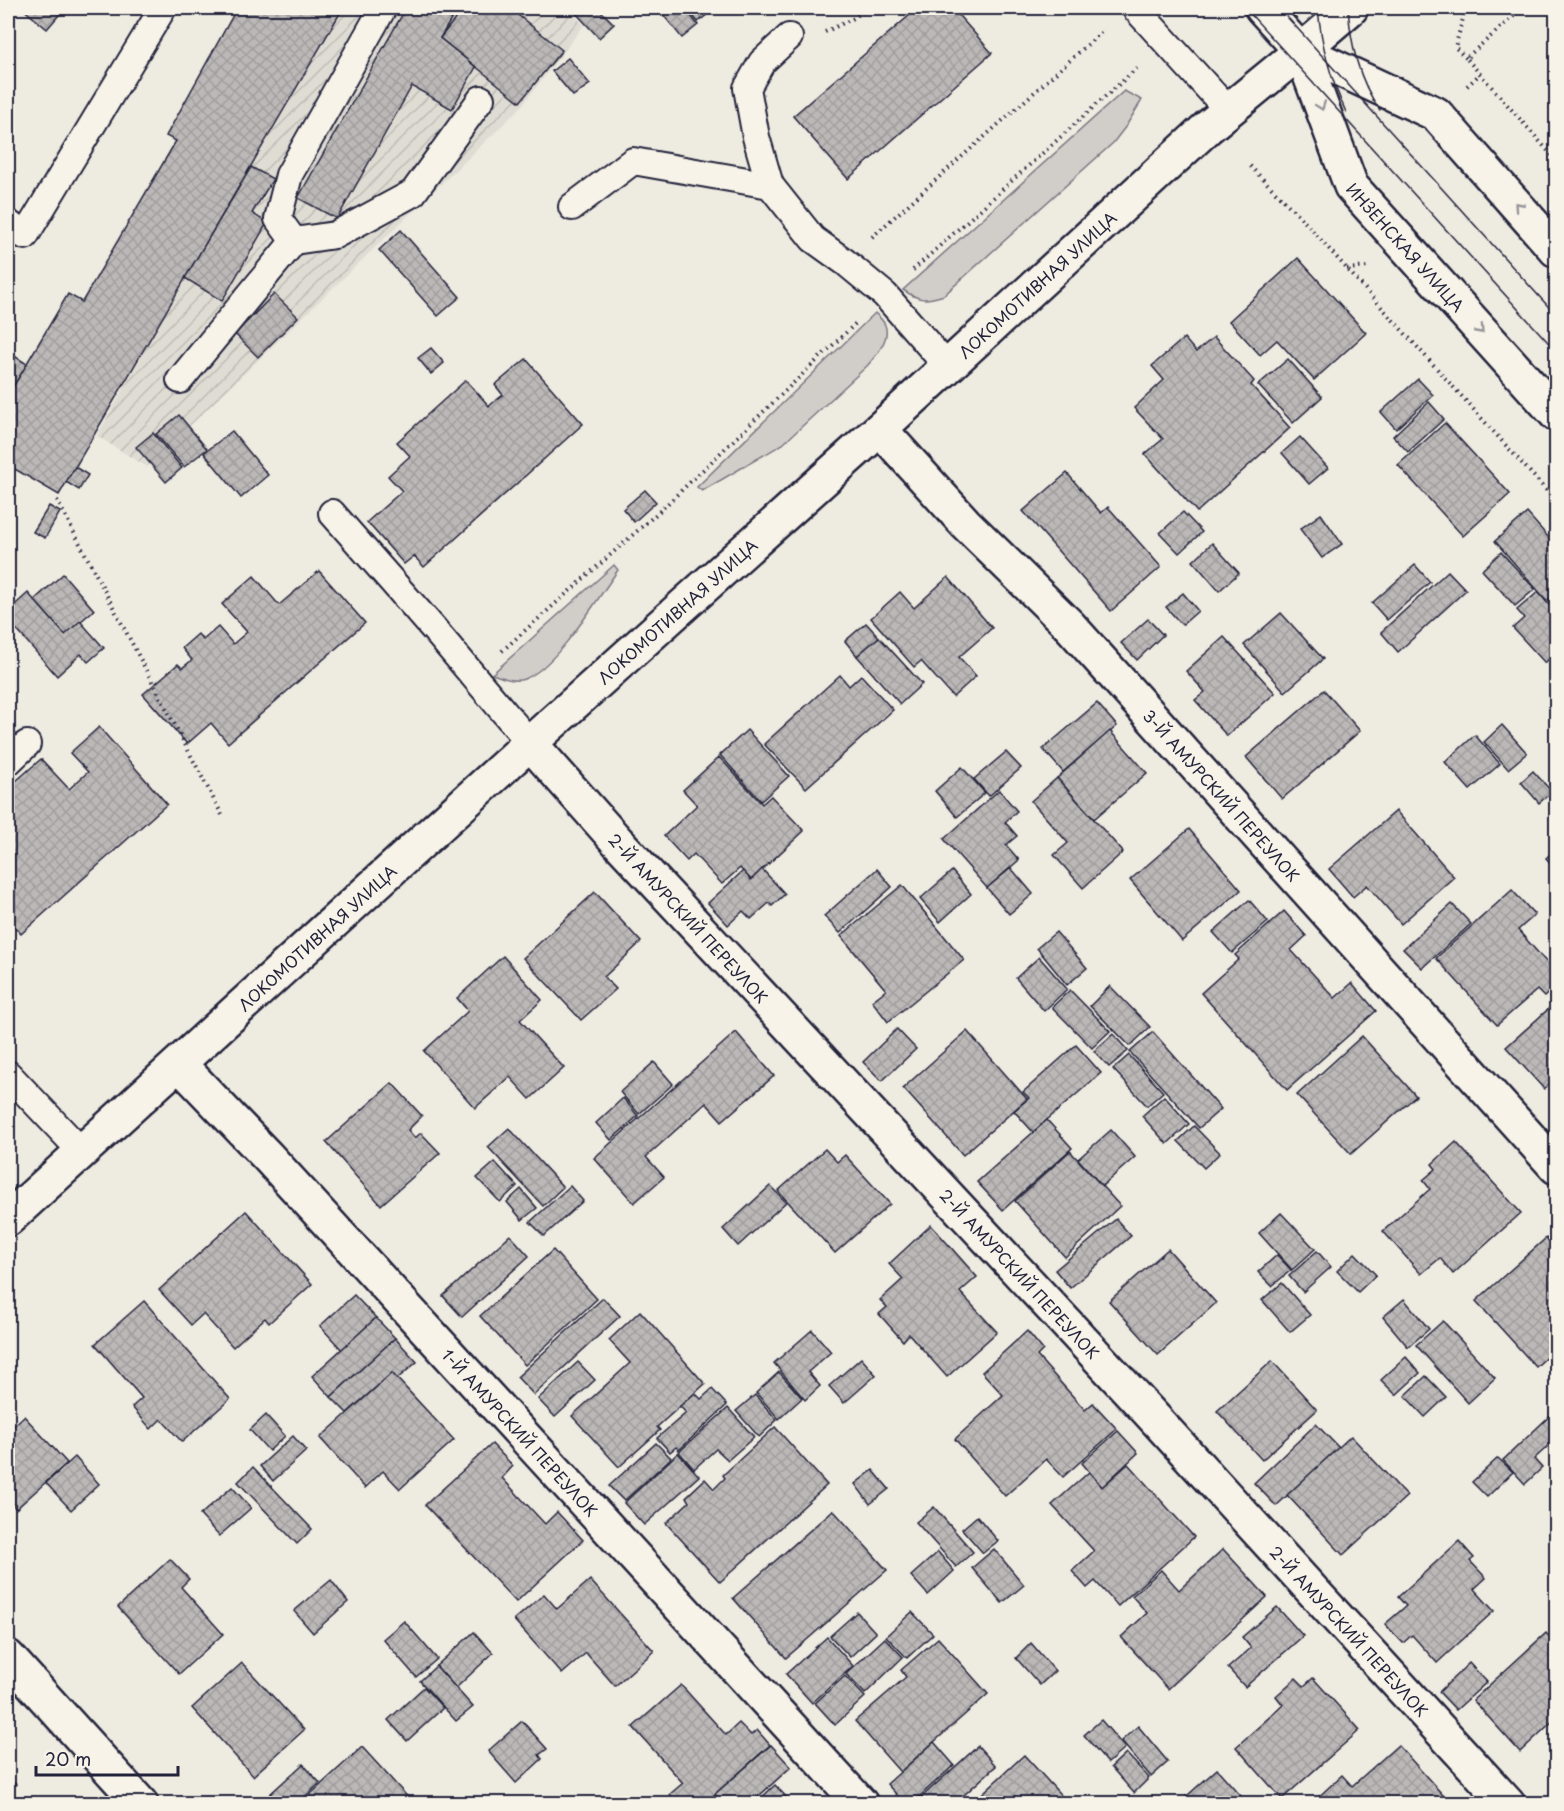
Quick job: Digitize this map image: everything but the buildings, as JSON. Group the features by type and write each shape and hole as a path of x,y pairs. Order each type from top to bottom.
{"street":[{"name":"ИНЗЕНСКАЯ УЛИЦА","path":"1262,8 1301,51 1351,186 1557,414"},
{"name":"ЛОКОМОТИВНАЯ УЛИЦА","path":"8,1219 530,743 880,429 1228,110 1351,8"},
{"name":"ИНЗЕНСКАЯ УЛИЦА","path":"1301,51 1436,114 1557,250"},
{"name":"3-Й АМУРСКИЙ ПЕРЕУЛОК","path":"880,429 966,524 1069,625 1557,1167"},
{"name":"2-Й АМУРСКИЙ ПЕРЕУЛОК","path":"530,743 617,840 1508,1803"},
{"name":"1-Й АМУРСКИЙ ПЕРЕУЛОК","path":"179,1064 284,1174 861,1803"},
{"path":"8,1657 141,1803"}],"lane":[{"path":"8,223 25,237 164,8"},
{"path":"294,241 278,219 289,175 383,8"},
{"path":"1134,8 1228,110"},
{"path":"789,37 762,62 747,88 756,137 770,184 813,238 885,295 948,367"},
{"path":"180,380 294,241 335,235 413,193 481,99"},
{"path":"572,207 633,161 770,184"},
{"path":"333,513 530,743"},
{"path":"8,762 27,744"},
{"path":"8,1074 82,1152"}],"path":[{"path":"789,37 813,38 854,18 868,8"},
{"path":"1466,8 1455,47 1557,160"},
{"path":"1466,58 1522,8"},
{"path":"845,262 1105,30"},
{"path":"474,675 663,509 885,295 1140,66"},
{"path":"1460,92 1480,74"},
{"path":"1250,166 1302,219 1557,501"},
{"path":"57,500 222,815"},
{"path":"8,1794 16,1782"}],"shaded area":[{"path":"343,8 569,8 584,25 520,108 147,467 97,436 185,278"},
{"path":"1124,91 1142,100 1113,143 944,295 923,299 903,290"},
{"path":"875,313 884,323 886,336 867,366 783,444 702,491 697,487"},
{"path":"614,565 618,570 588,614 549,662 536,673 520,680 492,674"}],"tram line":[{"path":"1245,8 1556,351"},
{"path":"1279,8 1556,315"},
{"path":"1318,8 1327,61 1346,112"},
{"path":"1348,8 1351,35 1361,74 1380,110"}]}
